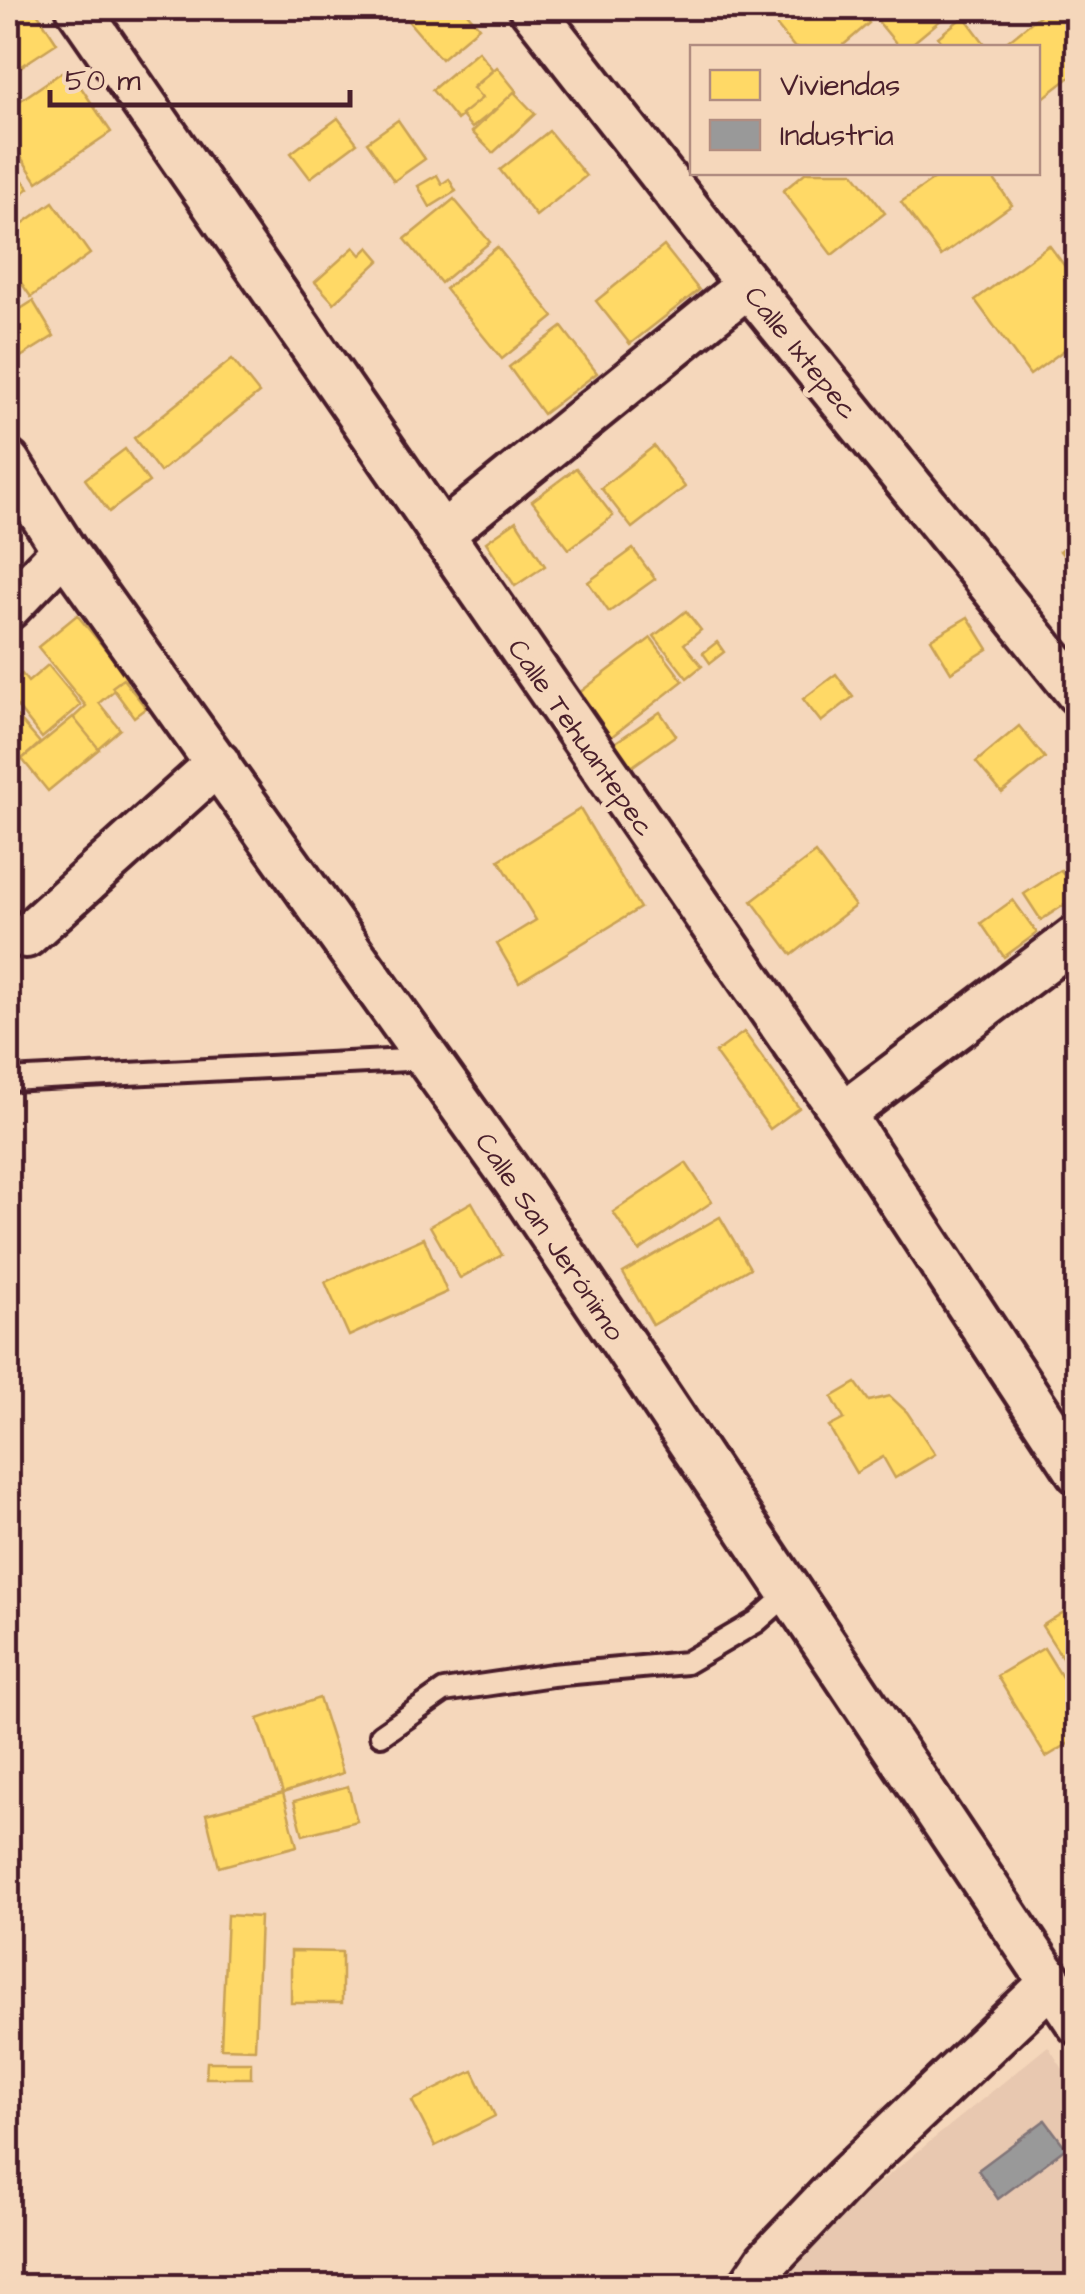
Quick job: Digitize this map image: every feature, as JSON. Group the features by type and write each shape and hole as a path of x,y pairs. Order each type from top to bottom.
{"street":[{"name":"Calle Tehuantepec","path":"78,8 842,1114 1078,1472"},
{"name":"Calle Ixtepec","path":"531,8 748,285 1078,693"},
{"path":"441,535 748,285"},
{"name":"Calle San Jerónimo","path":"8,462 64,550 515,1181 1078,2023"},
{"path":"8,608 64,550"},
{"path":"26,936 218,764"},
{"path":"842,1114 1078,936"},
{"path":"750,2286 767,2261 846,2178 1051,1983"}],"lane":[{"path":"8,1080 428,1059"},
{"path":"381,1735 444,1692 552,1675 686,1662 756,1622 790,1592"}],"shaded area":[{"path":"1048,2046 1077,2091 1077,2286 789,2286 774,2268"}],"building: Viviendas":[{"path":"8,8 34,8 57,43 8,75"},
{"path":"397,8 463,8 479,27 441,59"},
{"path":"777,8 856,8 869,23 843,45 793,45 768,15"},
{"path":"867,8 935,8 943,18 911,45 898,45"},
{"path":"935,8 956,8 943,18"},
{"path":"1054,8 1078,37 1078,71 1040,100 1040,45 1003,45"},
{"path":"964,16 986,45 944,45 938,37"},
{"path":"478,51 493,70 474,86 484,98 457,120 432,90"},
{"path":"497,67 517,92 472,128 461,115 482,98 473,88"},
{"path":"68,68 111,132 37,182 8,137 8,109"},
{"path":"514,92 535,114 493,153 472,132"},
{"path":"338,118 357,143 310,178 291,153"},
{"path":"398,120 425,159 394,181 367,142"},
{"path":"549,131 586,176 536,216 500,170"},
{"path":"437,175 442,184 449,179 456,191 430,207 418,186"},
{"path":"802,175 855,175 885,213 832,255 783,191"},
{"path":"940,175 991,175 1012,205 941,256 901,202"},
{"path":"21,178 29,188 9,204 20,218 8,228 8,189"},
{"path":"454,199 490,242 441,283 405,239"},
{"path":"53,202 90,254 31,297 22,284 8,294 8,234"},
{"path":"1049,245 1078,284 1078,340 1030,375 975,300"},
{"path":"664,246 699,290 630,344 596,301"},
{"path":"354,247 361,255 369,247 380,260 334,303 315,282"},
{"path":"497,247 554,317 502,359 445,289"},
{"path":"33,301 54,336 19,358 8,340 8,317"},
{"path":"562,327 597,373 543,414 509,367"},
{"path":"232,359 259,393 160,472 134,438"},
{"path":"654,446 685,487 632,528 601,488"},
{"path":"125,449 149,482 109,512 85,479"},
{"path":"576,468 613,516 569,549 532,501"},
{"path":"516,521 545,566 515,586 486,542"},
{"path":"1078,537 1078,573 1060,551"},
{"path":"633,549 655,579 609,612 588,582"},
{"path":"686,611 701,630 684,644 702,666 687,678 654,636"},
{"path":"77,615 129,678 99,703 120,729 98,748 73,718 86,706 38,647"},
{"path":"968,617 988,649 951,672 931,639"},
{"path":"651,638 683,681 611,737 579,693"},
{"path":"717,642 724,652 710,663 703,653"},
{"path":"48,665 81,705 42,738 8,695 8,686 22,674 28,682"},
{"path":"836,674 853,697 821,722 803,699"},
{"path":"123,679 146,708 134,717 112,687"},
{"path":"8,706 40,743 21,760 8,745"},
{"path":"660,712 676,735 630,768 613,744"},
{"path":"73,717 99,749 48,791 22,759"},
{"path":"1019,726 1045,758 1002,793 976,762"},
{"path":"580,809 640,908 519,982 497,944 536,920 499,860"},
{"path":"815,853 855,906 792,955 752,901"},
{"path":"1061,870 1078,896 1041,920 1024,894"},
{"path":"1013,900 1037,933 1004,957 981,923"},
{"path":"744,1032 799,1108 770,1129 715,1053"},
{"path":"686,1163 712,1202 639,1251 613,1212"},
{"path":"472,1202 502,1255 460,1278 430,1226"},
{"path":"720,1217 750,1268 653,1325 623,1273"},
{"path":"424,1238 447,1292 349,1336 325,1282"},
{"path":"856,1383 869,1401 890,1396 907,1412 935,1454 895,1478 883,1457 856,1473 829,1427 844,1419 832,1397"},
{"path":"1075,1605 1078,1609 1078,1682 1042,1626"},
{"path":"1044,1648 1078,1703 1078,1738 1046,1757 997,1676"},
{"path":"319,1698 343,1773 283,1793 258,1719"},
{"path":"348,1786 357,1821 303,1835 294,1801"},
{"path":"283,1793 297,1846 219,1867 206,1814"},
{"path":"227,1915 260,1917 255,2049 221,2048"},
{"path":"291,1951 342,1952 342,2003 291,2003"},
{"path":"207,2062 251,2062 251,2078 206,2078"},
{"path":"473,2071 495,2116 435,2146 412,2101"}],"building: Industria":[{"path":"1045,2120 1066,2148 998,2199 978,2170"}]}
